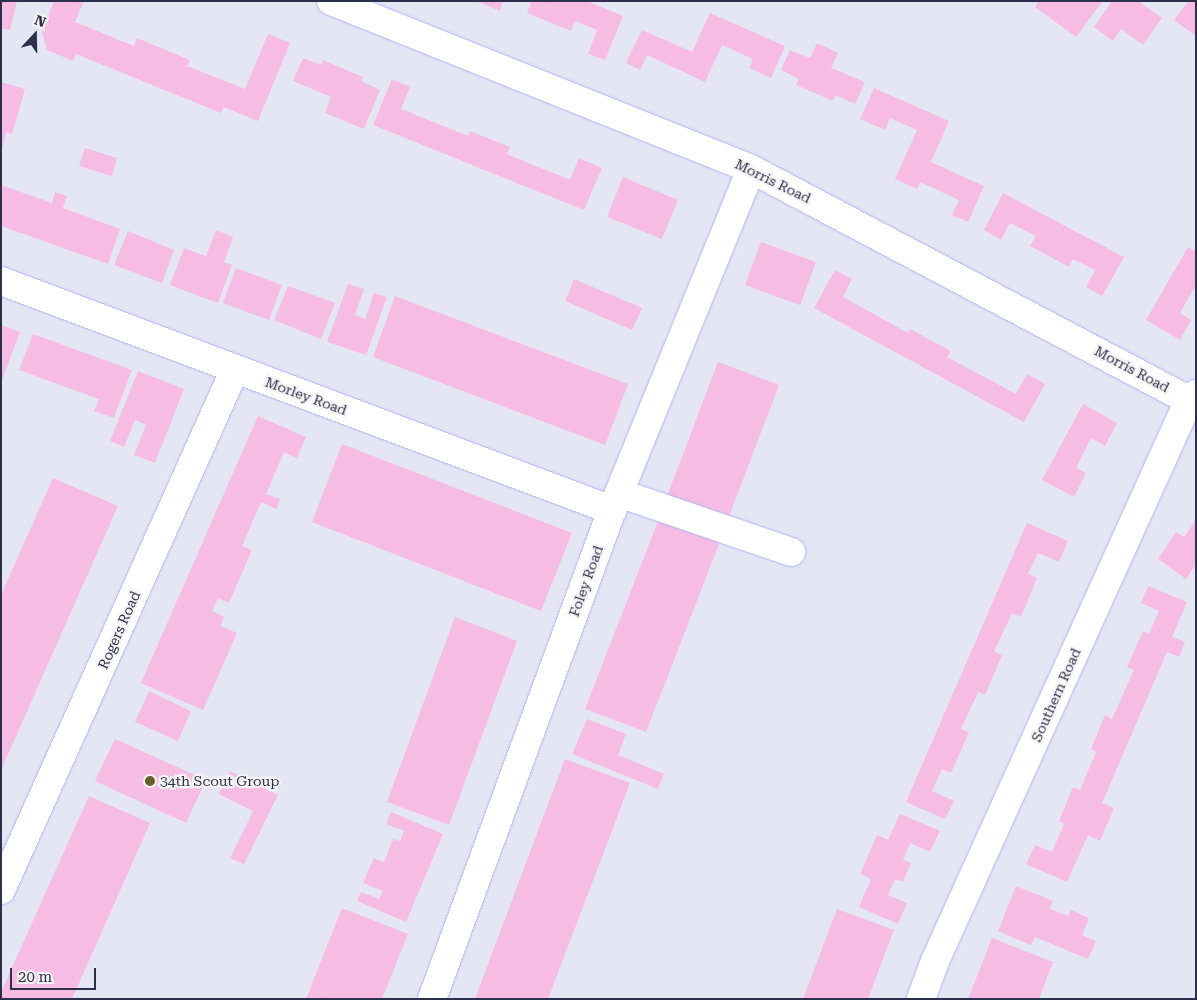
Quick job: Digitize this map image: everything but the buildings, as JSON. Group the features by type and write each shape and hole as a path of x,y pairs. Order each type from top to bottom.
{"street":[{"name":"Morris Road","path":"332,1 752,169 1194,399"},
{"name":"Foley Road","path":"432,999 615,501 752,169"},
{"name":"Morley Road","path":"1,280 235,370 615,501 791,552"},
{"name":"Rogers Road","path":"1,890 235,370"},
{"name":"Southern Road","path":"921,999 1194,399"}],"place":[{"name":"34th Scout Group","path":"150,781"}]}
